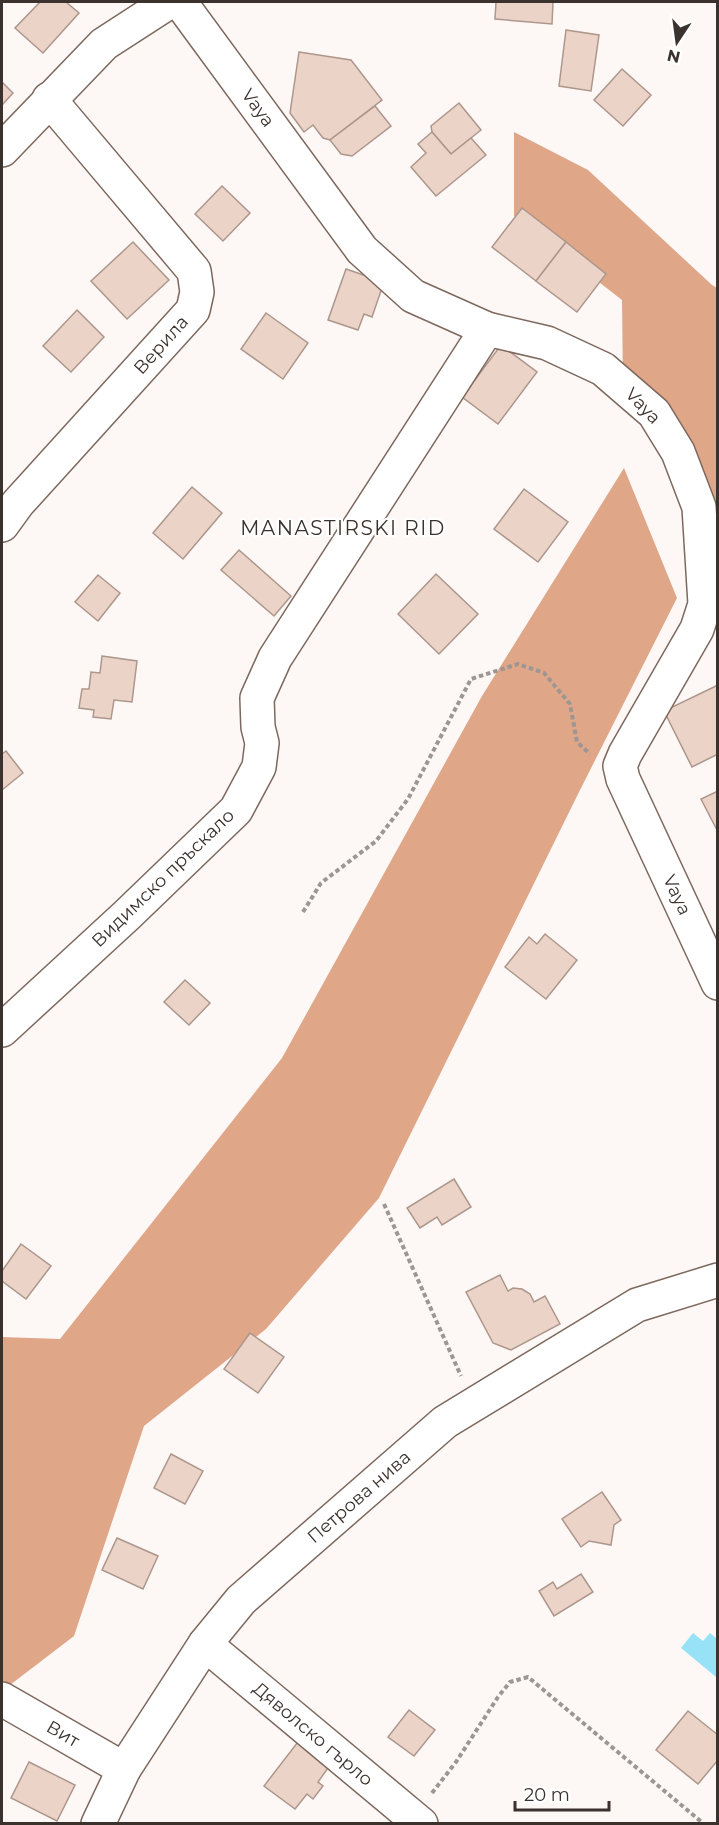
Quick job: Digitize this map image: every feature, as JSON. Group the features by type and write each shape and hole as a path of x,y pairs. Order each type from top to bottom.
{"street":[{"path":"2,150 104,44 169,2"},
{"name":"Vaya","path":"180,2 362,250 413,296 487,329 547,343 603,369 654,413 678,452 699,507 705,604 698,629 620,766 623,779 717,983"},
{"name":"Верила","path":"2,525 18,503 193,310 197,292 194,271 49,99"},
{"name":"Видимско пръскало","path":"2,1030 127,915 236,810 259,767 262,743 258,728 257,698 274,658 487,329"},
{"name":"Петрова нива","path":"98,1824 124,1769 205,1644 241,1600 445,1422 637,1305 717,1280"},
{"name":"Дяволско гърло","path":"205,1644 415,1818"},
{"name":"Вит","path":"2,1699 124,1769"}],"path":[{"path":"303,912 321,883 376,841 408,799 471,679 518,664 544,673 570,704 577,742 596,760 620,766"},
{"path":"384,1204 474,1404"},
{"path":"415,1818 510,1682 528,1677 704,1824"}],"shaded area":[{"path":"514,132 588,170 717,288 717,521 623,388 622,300 514,216"},
{"path":"624,468 677,598 379,1198 266,1329 144,1426 74,1636 10,1685 2,1680 2,1337 60,1339 282,1058 482,696"}],"water":[{"path":"693,1633 703,1641 710,1633 717,1639 716,1677 681,1648"}],"building":[{"path":"40,2 66,2 79,13 43,53 15,28"},
{"path":"496,2 553,2 552,24 495,19"},
{"path":"566,30 599,35 591,91 559,86"},
{"path":"299,52 351,60 382,100 330,140 323,138 313,125 304,132 290,113"},
{"path":"622,69 651,95 623,126 594,100"},
{"path":"2,82 13,93 2,105"},
{"path":"459,103 481,130 451,154 432,132 431,126"},
{"path":"375,106 391,126 352,156 341,154 330,140"},
{"path":"432,132 451,154 471,138 486,155 436,196 411,167 426,153 418,144"},
{"path":"222,186 250,213 223,241 195,214"},
{"path":"522,208 566,242 536,281 492,247"},
{"path":"133,242 169,280 127,319 91,281"},
{"path":"566,242 606,274 577,312 536,281"},
{"path":"346,269 384,282 372,317 364,314 358,330 328,320"},
{"path":"77,310 104,337 71,372 43,346"},
{"path":"266,313 308,343 283,379 241,349"},
{"path":"501,345 537,372 498,424 462,397"},
{"path":"192,487 222,513 183,559 153,533"},
{"path":"524,489 568,522 538,562 494,529"},
{"path":"239,550 291,596 274,616 221,570"},
{"path":"436,574 478,614 439,654 398,614"},
{"path":"98,575 120,593 98,621 75,602"},
{"path":"102,656 137,661 132,702 114,700 111,719 93,717 94,710 79,708 82,689 89,689 91,672 100,673"},
{"path":"718,685 718,754 692,767 664,711"},
{"path":"6,751 23,773 2,790 2,754"},
{"path":"718,791 718,832 701,799"},
{"path":"545,934 577,960 546,999 505,967 529,937 537,944"},
{"path":"185,980 210,1003 189,1025 164,1002"},
{"path":"454,1179 471,1207 442,1225 437,1217 420,1228 407,1208"},
{"path":"21,1244 51,1266 26,1299 2,1281 2,1271"},
{"path":"500,1275 508,1291 513,1288 522,1289 530,1294 534,1302 545,1296 560,1324 511,1350 493,1343 466,1292"},
{"path":"250,1333 284,1357 258,1393 224,1369"},
{"path":"171,1454 203,1471 185,1504 154,1488"},
{"path":"602,1492 621,1520 614,1525 611,1545 589,1541 581,1547 562,1519"},
{"path":"117,1538 158,1556 143,1589 102,1570"},
{"path":"581,1574 593,1592 554,1616 539,1591 553,1582 557,1589"},
{"path":"409,1710 435,1730 414,1756 388,1737"},
{"path":"688,1711 718,1735 718,1760 698,1784 656,1750"},
{"path":"301,1738 333,1761 318,1782 323,1786 313,1799 307,1794 295,1809 264,1786"},
{"path":"29,1762 75,1785 57,1821 11,1798"}],"district":[{"name":"MANASTIRSKI RID","path":"343,528"}]}
